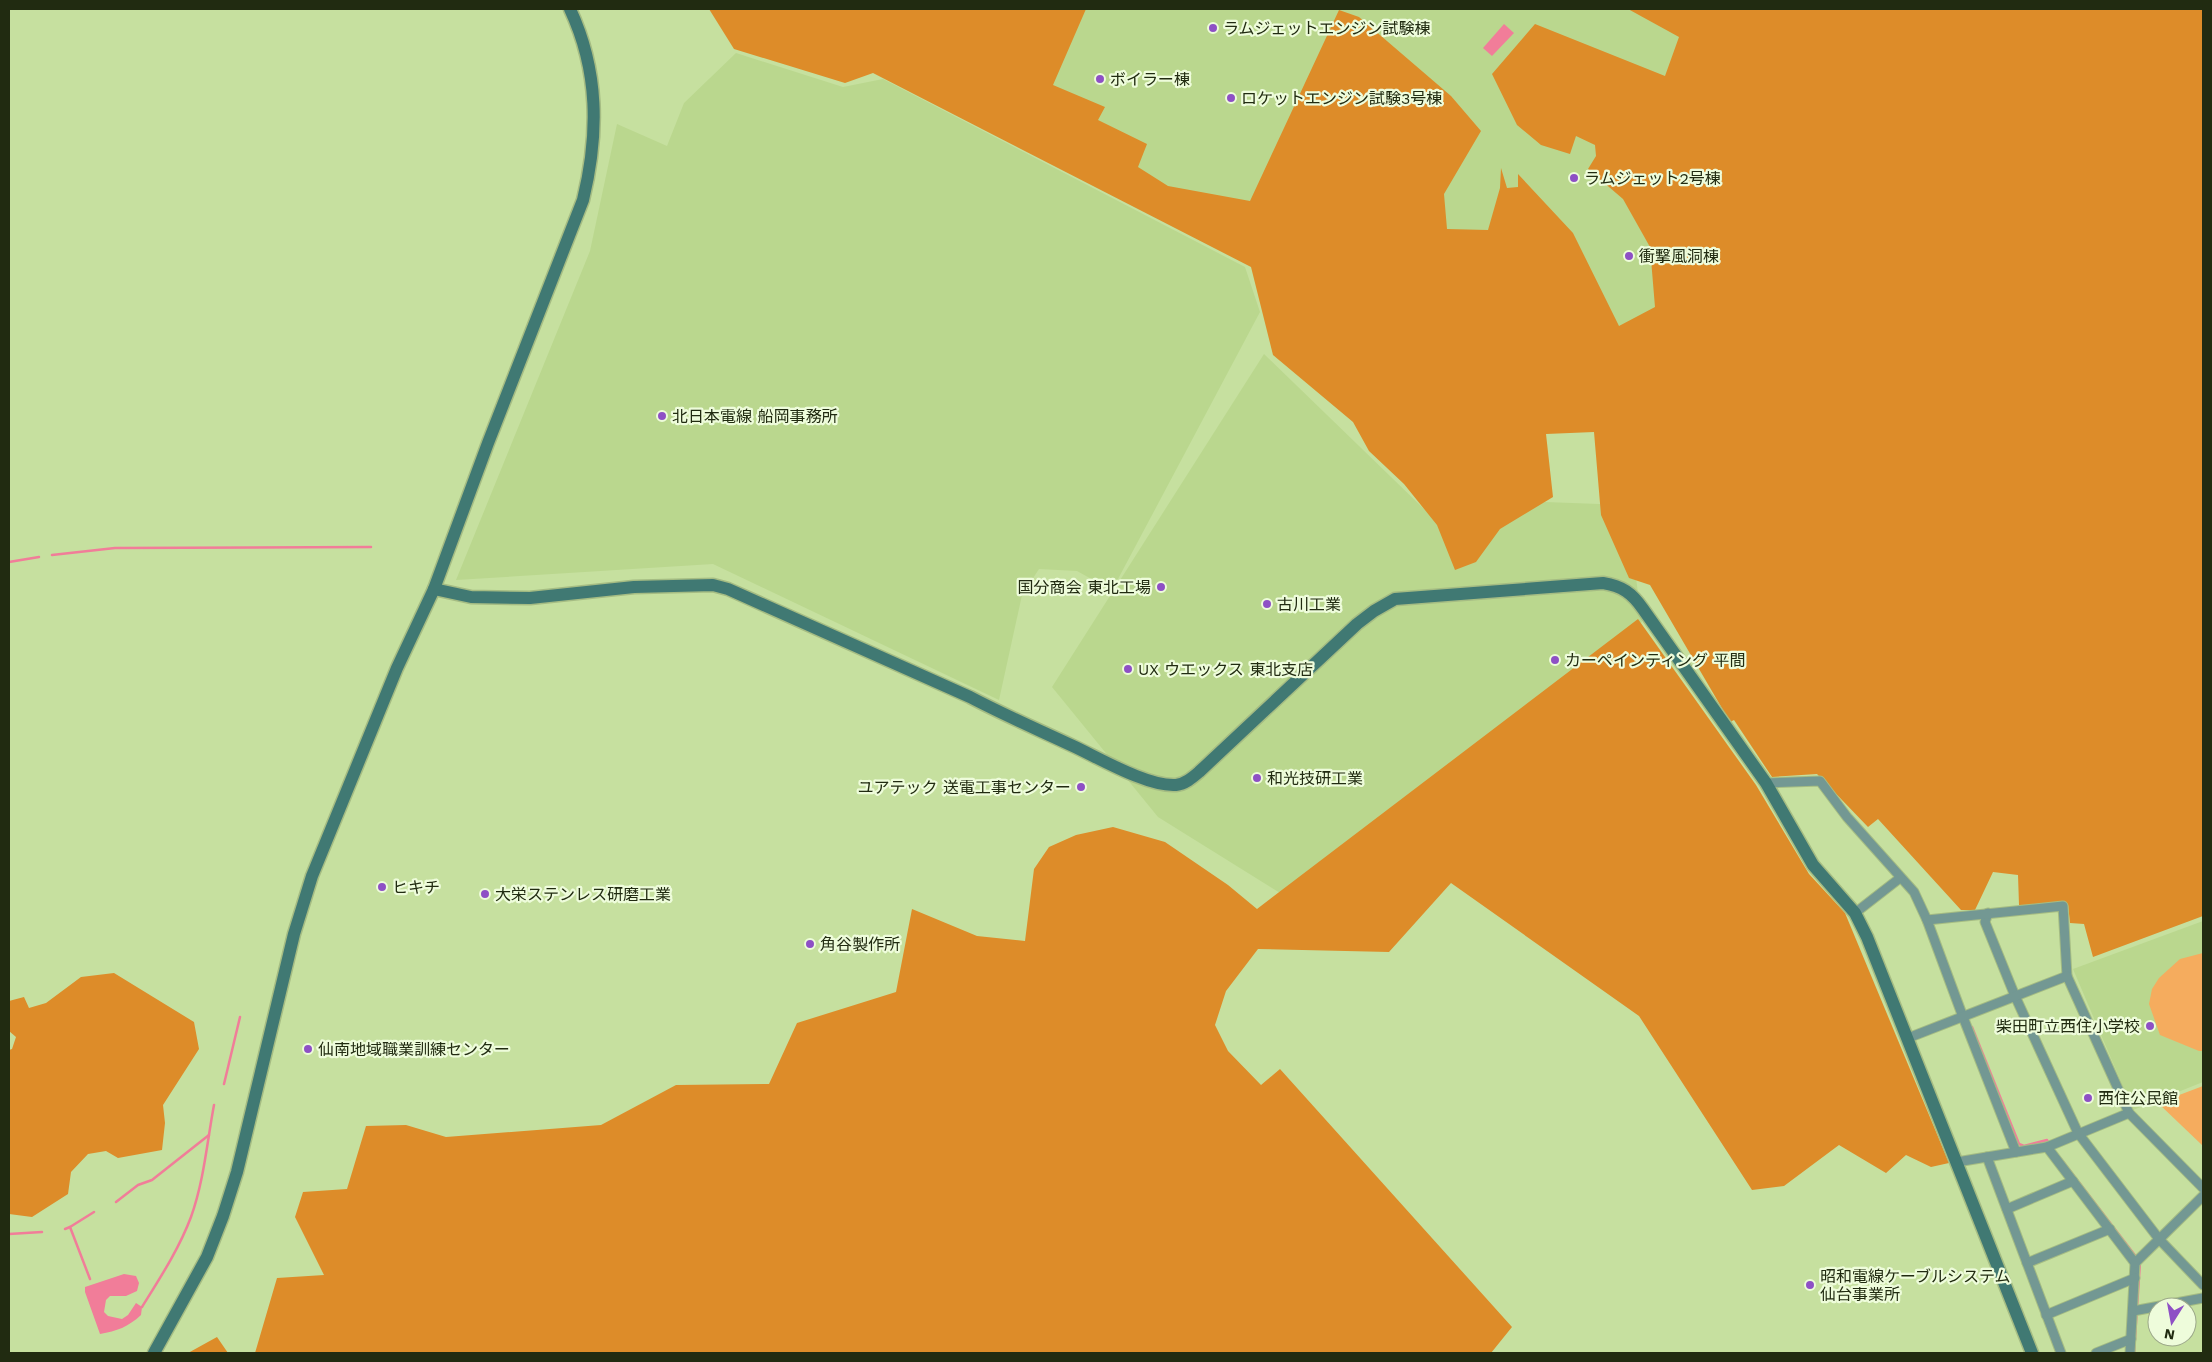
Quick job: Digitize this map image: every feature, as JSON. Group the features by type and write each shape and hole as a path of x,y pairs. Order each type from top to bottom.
{"street":[{"path":"154,1353 207,1257 224,1216 294,934 312,876 397,668 434,589 579,208 589,172 594,134 594,94 584,45 570,9"},
{"path":"434,589 471,596 530,598 634,587 713,586 728,589 970,697 999,713 1108,763 1147,779 1163,784 1177,785 1188,781 1199,772 1357,624 1374,611 1395,600 1603,583 1616,585 1634,597 1766,783 1812,865 1855,913 1867,936 2032,1353"},
{"path":"1766,783 1820,781 1900,878 1914,892 1928,920 1962,1017 2016,1152"},
{"path":"1855,913 1900,878"},
{"path":"1928,920 1988,912 2063,906 2067,976 2129,1113 2203,1188"},
{"path":"1988,912 1985,922 2015,996 2078,1133 2159,1240 2203,1285"},
{"path":"1908,1038 2067,976"},
{"path":"1957,1162 2047,1147 2129,1113"},
{"path":"2047,1147 2110,1230 2137,1261"},
{"path":"1987,1157 2061,1353"},
{"path":"2007,1209 2074,1181"},
{"path":"2130,1353 2136,1311 2135,1278 2137,1261 2203,1196"},
{"path":"2027,1264 2110,1230"},
{"path":"2046,1315 2135,1278"},
{"path":"2136,1311 2203,1298"},
{"path":"2096,1353 2131,1339"}],"shaded area":[{"path":"709,9 1086,9 1053,85 1105,107 1098,120 1147,144 1138,167 1168,186 1250,201 1339,10 1359,17 1451,96 1481,131 1444,194 1447,229 1488,230 1500,188 1501,168 1507,188 1518,187 1518,174 1573,233 1619,326 1655,307 1650,247 1623,199 1588,169 1596,156 1595,145 1576,136 1570,154 1541,145 1517,125 1492,74 1535,24 1665,76 1679,37 1628,9 2203,9 2203,916 2093,957 2084,924 2070,923 2068,904 2019,905 2018,875 1993,872 1975,910 1961,910 1878,819 1868,827 1817,774 1772,777 1734,720 1730,722 1650,585 1629,578 1601,515 1594,432 1546,434 1553,497 1500,529 1476,562 1455,570 1437,525 1404,484 1369,451 1353,422 1273,355 1251,267 873,73 845,83 734,49"},
{"path":"757,9 1845,9 1788,381 1289,255"},
{"path":"1504,24 1514,33 1492,56 1483,48"},
{"path":"736,53 843,87 883,79 1245,267 1260,312 1118,579 1095,581 1077,571 1039,569 1022,595 999,700 713,564 456,580 590,251 617,124 667,146 684,103"},
{"path":"1264,354 1454,538 1545,502 1626,505 1642,622 1285,896 1158,817 1052,687"},
{"path":"1638,619 1756,785 1809,874 1845,913 1949,1163 1931,1167 1906,1155 1886,1173 1839,1145 1784,1186 1752,1190 1639,1016 1451,883 1389,952 1258,949 1226,991 1215,1025 1228,1051 1261,1085 1280,1069 1512,1327 1491,1353 255,1353 277,1278 324,1275 295,1217 303,1192 347,1189 366,1126 406,1125 446,1137 601,1125 676,1085 769,1084 797,1023 896,992 912,909 977,936 1025,941 1034,869 1049,847 1076,835 1113,827 1165,842 1228,885 1257,909"},
{"name":"柴田町立西住小学校","path":"2203,921 2203,1082 2133,1110 2073,969"},
{"path":"2203,953 2203,1051 2199,1051 2160,1035 2149,1004 2152,989 2159,978 2180,959"},
{"path":"114,973 194,1022 199,1049 163,1105 165,1123 162,1150 118,1158 106,1151 88,1154 71,1172 68,1194 32,1217 9,1214 9,1050 12,1049 16,1037 9,1031 9,1001 24,997 29,1008 46,1003 81,977"},
{"path":"2203,1086 2203,1146 2158,1103"},
{"path":"124,1274 136,1276 139,1283 137,1291 126,1296 110,1296 106,1300 104,1312 108,1316 122,1319 128,1315 136,1303 142,1307 141,1315 132,1323 122,1328 100,1334 85,1292 85,1287"},
{"path":"217,1337 228,1353 188,1353"}],"waterway":[{"path":"52,555 115,548 371,547"},
{"path":"9,562 39,557"},
{"path":"224,1084 240,1017"},
{"path":"1972,1027 2019,1144 2024,1146 2047,1140 2048,1142"},
{"path":"142,1307 175,1252 191,1217 202,1175 214,1105"},
{"path":"116,1202 138,1185 152,1180 209,1135"},
{"path":"2061,1159 2137,1258"},
{"path":"90,1279 70,1227 94,1212"},
{"path":"65,1229 70,1227"},
{"path":"9,1234 42,1232"},
{"path":"2134,1353 2140,1262"}],"place":[{"name":"ラムジェットエンジン試験棟","path":"1213,28"},
{"name":"ボイラー棟","path":"1100,79"},
{"name":"ロケットエンジン試験3号棟","path":"1231,98"},
{"name":"ラムジェット2号棟","path":"1574,178"},
{"name":"衝撃風洞棟","path":"1629,256"},
{"name":"北日本電線 船岡事務所","path":"662,416"},
{"name":"国分商会 東北工場","path":"1161,587"},
{"name":"古川工業","path":"1267,604"},
{"name":"カーペインティング 平間","path":"1555,660"},
{"name":"UX ウエックス 東北支店","path":"1128,669"},
{"name":"和光技研工業","path":"1257,778"},
{"name":"ユアテック 送電工事センター","path":"1081,787"},
{"name":"ヒキチ","path":"382,887"},
{"name":"大栄ステンレス研磨工業","path":"485,894"},
{"name":"角谷製作所","path":"810,944"},
{"name":"柴田町立西住小学校","path":"2150,1026"},
{"name":"仙南地域職業訓練センター","path":"308,1049"},
{"name":"西住公民館","path":"2088,1098"},
{"name":"昭和電線ケーブルシステム 仙台事業所","path":"1810,1285"}]}
